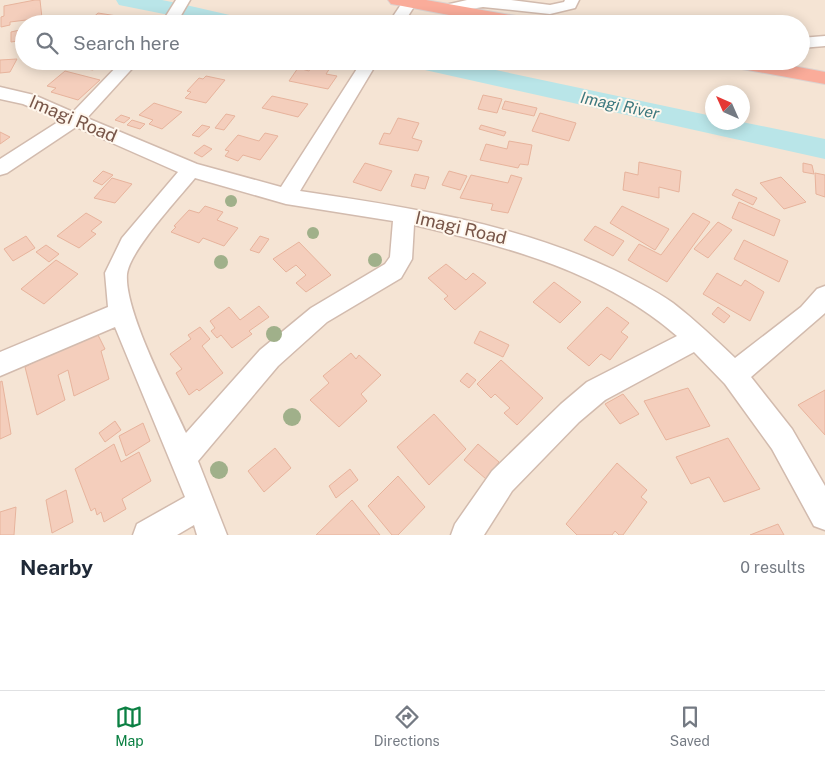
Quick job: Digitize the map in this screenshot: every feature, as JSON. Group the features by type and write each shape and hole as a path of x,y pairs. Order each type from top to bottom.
{"highway":[{"path":"404,1 478,15"},
{"path":"787,70 825,78"}],"street":[{"path":"174,15 183,0"},
{"path":"446,9 490,2 540,10 554,10 570,5 572,0"},
{"path":"399,15 404,1"},
{"path":"810,42 825,41"},
{"path":"0,168 76,119 122,70"},
{"path":"286,196 364,70"},
{"name":"Imagi Road","path":"0,93 28,99 191,170 286,196 404,215 498,236 571,260 636,292 664,310 697,338 734,375 782,440 825,515"},
{"path":"191,170 134,238 116,273 121,313 202,504 212,535"},
{"path":"182,459 269,358 319,315 393,271 401,259 404,215"},
{"path":"734,375 809,314 825,296"},
{"path":"0,364 121,313"},
{"path":"466,535 502,481 576,408 596,391 697,338"},
{"path":"148,535 202,504"}],"shaded area":[{"path":"0,0 825,0 825,535 0,535"}],"building":[{"path":"40,0 42,15 15,15 15,21 1,27 4,6"},
{"path":"15,31 15,41 11,42 11,32"},
{"path":"15,59 10,72 0,73 0,60"},
{"path":"297,70 329,70 326,74 337,76 328,89 289,81"},
{"path":"65,71 100,80 78,100 51,92 56,88 47,86"},
{"path":"206,76 225,80 206,103 185,98 191,92 187,91 199,78 203,79"},
{"path":"483,95 502,99 497,113 478,109"},
{"path":"272,96 308,104 298,117 262,108"},
{"path":"505,101 537,108 534,116 502,109"},
{"path":"154,103 182,112 162,129 149,124 153,120 139,115"},
{"path":"540,113 576,123 569,141 532,131"},
{"path":"226,114 235,116 224,130 215,128"},
{"path":"121,115 130,118 124,123 115,120"},
{"path":"398,118 419,123 412,138 422,141 418,151 379,144 384,133 390,134"},
{"path":"132,120 145,124 140,129 127,125"},
{"path":"202,125 210,127 199,137 192,135"},
{"path":"481,125 506,132 504,136 479,129"},
{"path":"0,132 10,137 0,144"},
{"path":"265,133 278,136 260,160 243,155 238,161 225,156 229,151 225,150 238,135 259,141"},
{"path":"509,141 532,145 528,165 520,164 518,168 480,160 486,144 507,149"},
{"path":"204,145 212,149 202,157 194,153"},
{"path":"639,162 681,171 679,192 659,187 659,198 623,190 625,172 638,175"},
{"path":"365,163 392,171 381,191 353,182"},
{"path":"803,163 812,165 814,174 803,172"},
{"path":"103,171 113,175 102,185 93,181"},
{"path":"449,171 467,176 460,190 442,185"},
{"path":"815,173 825,175 825,197 816,194"},
{"path":"415,174 429,177 425,189 411,186"},
{"path":"471,175 508,183 511,175 522,178 508,213 491,210 493,204 460,198"},
{"path":"781,177 806,202 784,209 760,183"},
{"path":"112,178 132,184 115,203 94,198"},
{"path":"736,189 757,198 753,205 732,195"},
{"path":"739,202 780,220 774,236 732,218"},
{"path":"205,206 223,212 217,220 238,228 224,246 203,238 199,243 171,232 189,210 199,213"},
{"path":"622,206 669,229 655,250 610,223"},
{"path":"86,213 102,222 91,231 96,234 79,248 57,236"},
{"path":"693,213 710,222 667,282 628,260 639,244 661,255"},
{"path":"718,222 732,230 708,258 694,249"},
{"path":"595,226 624,241 613,256 584,240"},
{"path":"26,236 35,248 13,261 4,249"},
{"path":"260,236 269,239 259,253 250,250"},
{"path":"744,240 788,261 779,282 734,259"},
{"path":"299,242 331,275 306,292 296,283 306,275 296,265 286,272 273,259"},
{"path":"46,245 59,254 49,262 36,252"},
{"path":"56,260 78,274 44,304 21,289"},
{"path":"446,264 466,280 473,273 486,283 455,310 444,299 448,296 428,278"},
{"path":"717,273 741,286 745,280 764,292 750,321 703,294"},
{"path":"554,282 581,302 560,323 533,302"},
{"path":"259,306 269,317 249,331 252,334 232,348 221,335 217,338 211,331 215,328 210,321 229,307 240,320"},
{"path":"607,307 629,323 621,332 628,337 610,360 601,354 589,366 567,348"},
{"path":"718,307 730,316 724,323 712,314"},
{"path":"200,327 210,339 202,346 223,373 199,391 197,389 189,395 176,373 182,369 170,354 191,339 188,335"},
{"path":"95,329 105,349 101,351 109,379 74,396 68,370 58,375 65,400 37,415 25,367"},
{"path":"480,331 509,345 503,357 474,343"},
{"path":"351,353 356,359 359,355 381,375 361,394 367,401 339,427 310,400 329,383 323,376"},
{"path":"501,360 543,398 517,425 504,413 510,408 495,394 491,398 477,384"},
{"path":"467,373 476,380 469,388 460,381"},
{"path":"2,381 11,434 0,439 0,382"},
{"path":"688,388 710,426 666,440 644,401"},
{"path":"825,390 825,435 798,405"},
{"path":"623,394 639,414 620,424 605,404"},
{"path":"434,414 466,449 429,485 397,447"},
{"path":"115,421 121,430 105,442 99,433"},
{"path":"143,423 150,441 126,456 119,436"},
{"path":"728,438 760,489 724,502 709,477 691,484 676,457"},
{"path":"114,444 121,462 139,452 151,481 122,499 126,509 104,522 101,512 97,515 95,508 91,511 75,469"},
{"path":"478,444 499,462 486,479 464,460"},
{"path":"275,448 291,468 264,492 248,471"},
{"path":"617,463 647,490 641,497 647,502 623,535 619,535 615,531 612,535 577,535 566,524"},
{"path":"350,469 358,480 336,498 329,486"},
{"path":"398,476 425,507 398,535 392,535 368,506"},
{"path":"66,490 73,522 52,533 46,500"},
{"path":"352,500 380,535 316,535"},
{"path":"16,507 14,535 0,535 0,512"},
{"path":"778,524 784,535 750,535"}],"waterway":[{"name":"Imagi River","path":"127,0 169,8"},
{"name":"Imagi River","path":"186,12 199,15"},
{"name":"Imagi River","path":"458,70 825,149"}]}
